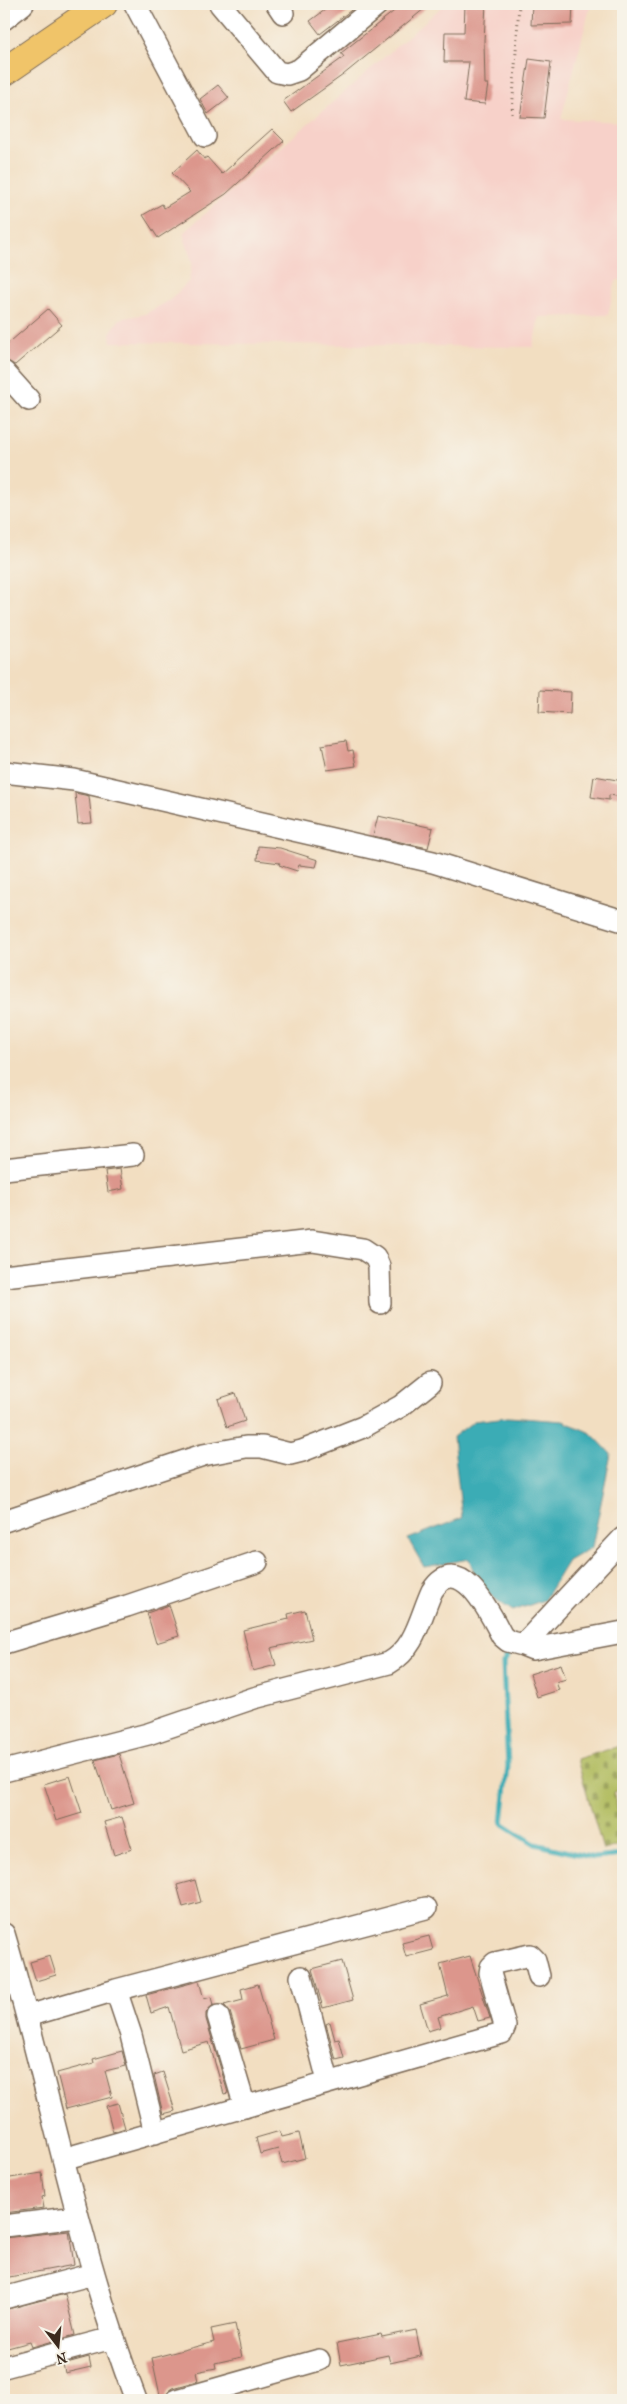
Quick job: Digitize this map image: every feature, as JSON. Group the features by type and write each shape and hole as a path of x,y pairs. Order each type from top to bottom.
{"highway":[{"path":"4,72 103,4"}],"street":[{"path":"4,19 23,4"},
{"path":"135,4 205,136"},
{"path":"220,4 277,72 283,75 299,70 378,4"},
{"path":"4,372 29,400"},
{"path":"4,772 74,780 432,862 623,921"},
{"path":"4,1169 133,1155"},
{"path":"4,1276 312,1241 363,1248 374,1256 379,1266 380,1302"},
{"path":"4,1521 203,1455 227,1449 262,1447 290,1454 302,1451 371,1423 401,1406 430,1383"},
{"path":"516,1644 623,1538"},
{"path":"4,1643 128,1606 257,1562"},
{"path":"4,1770 148,1734 254,1698 389,1663 405,1651 412,1642 435,1585 445,1579 459,1579 475,1590 502,1636 516,1644 534,1649 623,1632"},
{"path":"28,2016 116,1990 426,1908"},
{"path":"4,1934 28,2016 76,2217 112,2338 136,2400"},
{"path":"63,2158 155,2134 328,2081 502,2033 505,2026 490,1974 491,1967 530,1955 535,1960 539,1976"},
{"path":"301,1977 328,2081"},
{"path":"116,1990 130,2034 155,2134"},
{"path":"218,2016 245,2107"},
{"path":"4,2226 76,2217"},
{"path":"4,2298 93,2274"},
{"path":"4,2367 112,2338"},
{"path":"177,2400 319,2360"}],"path":[{"path":"512,114 520,4"}],"shaded area":[{"path":"445,4 591,4 561,119 623,122 623,280 616,280 608,315 539,317 533,347 111,342 110,333 120,319 145,314 170,300 189,281 192,262 183,233"}],"green space":[{"path":"623,1745 623,1789 613,1792 623,1829 623,1844 603,1850 577,1759"}],"water":[{"path":"508,1417 563,1421 591,1433 611,1454 592,1547 568,1561 544,1600 513,1611 485,1590 469,1559 424,1567 408,1539 462,1518 453,1437 474,1421"}],"building":[{"path":"333,4 359,4 320,34 310,21"},
{"path":"403,4 430,4 343,75 291,112 283,101 344,57 341,53"},
{"path":"465,4 486,4 484,40 485,84 488,84 485,104 464,102 469,62 444,62 445,32 464,32"},
{"path":"532,4 573,4 572,24 531,25"},
{"path":"529,59 551,62 544,118 520,117"},
{"path":"218,85 229,98 208,114 200,99"},
{"path":"272,129 284,141 226,194 158,238 143,215 162,204 164,208 190,192 172,173 197,150 204,159 207,157 222,174"},
{"path":"48,309 62,325 15,365 4,360 4,347"},
{"path":"540,690 571,692 570,714 539,712"},
{"path":"346,741 348,751 353,750 356,766 327,770 322,745"},
{"path":"594,776 623,781 623,797 609,795 609,800 591,797"},
{"path":"75,793 89,796 92,823 78,824"},
{"path":"378,816 433,828 428,848 373,836"},
{"path":"258,846 280,848 318,860 316,867 299,865 297,871 279,865 280,863 257,860"},
{"path":"120,1169 123,1189 108,1192 105,1171"},
{"path":"236,1393 245,1421 227,1427 218,1399"},
{"path":"169,1605 179,1636 156,1643 147,1613"},
{"path":"305,1610 312,1639 271,1648 276,1665 253,1671 243,1630 289,1619 288,1614"},
{"path":"561,1664 566,1679 556,1682 559,1690 537,1697 530,1674"},
{"path":"119,1754 134,1803 111,1810 95,1760"},
{"path":"70,1776 82,1813 56,1821 44,1784"},
{"path":"122,1817 132,1849 114,1855 104,1822"},
{"path":"195,1880 201,1902 183,1907 177,1885"},
{"path":"429,1936 433,1950 406,1957 402,1943"},
{"path":"50,1956 56,1975 36,1981 30,1962"},
{"path":"470,1956 490,2018 478,2021 473,2006 438,2017 441,2027 428,2031 420,2004 448,1996 440,1964"},
{"path":"342,1961 353,2000 323,2008 312,1969"},
{"path":"199,1981 204,1999 211,1997 213,2005 206,2013 206,2019 228,2093 224,2094 209,2042 181,2050 169,2007 151,2013 146,1995"},
{"path":"258,1984 274,2040 241,2049 230,2012 224,2005 243,2000 241,1989"},
{"path":"330,2022 335,2040 339,2039 344,2058 336,2060 326,2024"},
{"path":"122,2051 126,2066 105,2071 112,2097 66,2109 57,2073 94,2063 93,2059"},
{"path":"163,2072 175,2111 163,2114 154,2075"},
{"path":"118,2103 125,2128 113,2132 106,2106"},
{"path":"280,2131 282,2137 299,2133 305,2158 282,2164 278,2149 260,2154 256,2138"},
{"path":"42,2173 45,2196 42,2197 44,2208 4,2213 4,2179"},
{"path":"69,2231 74,2265 4,2278 4,2238"},
{"path":"65,2294 75,2335 32,2347 30,2342 4,2349 4,2310"},
{"path":"235,2324 242,2357 215,2363 216,2368 196,2372 198,2381 173,2388 168,2392 165,2400 161,2400 152,2358 214,2342 211,2329"},
{"path":"416,2330 421,2356 390,2363 388,2355 341,2365 337,2343 381,2334 382,2337"},
{"path":"89,2357 91,2367 65,2373 63,2364"}],"waterway":[{"path":"513,1648 503,1663 508,1766 502,1823 535,1844 594,1858 623,1855"}]}
